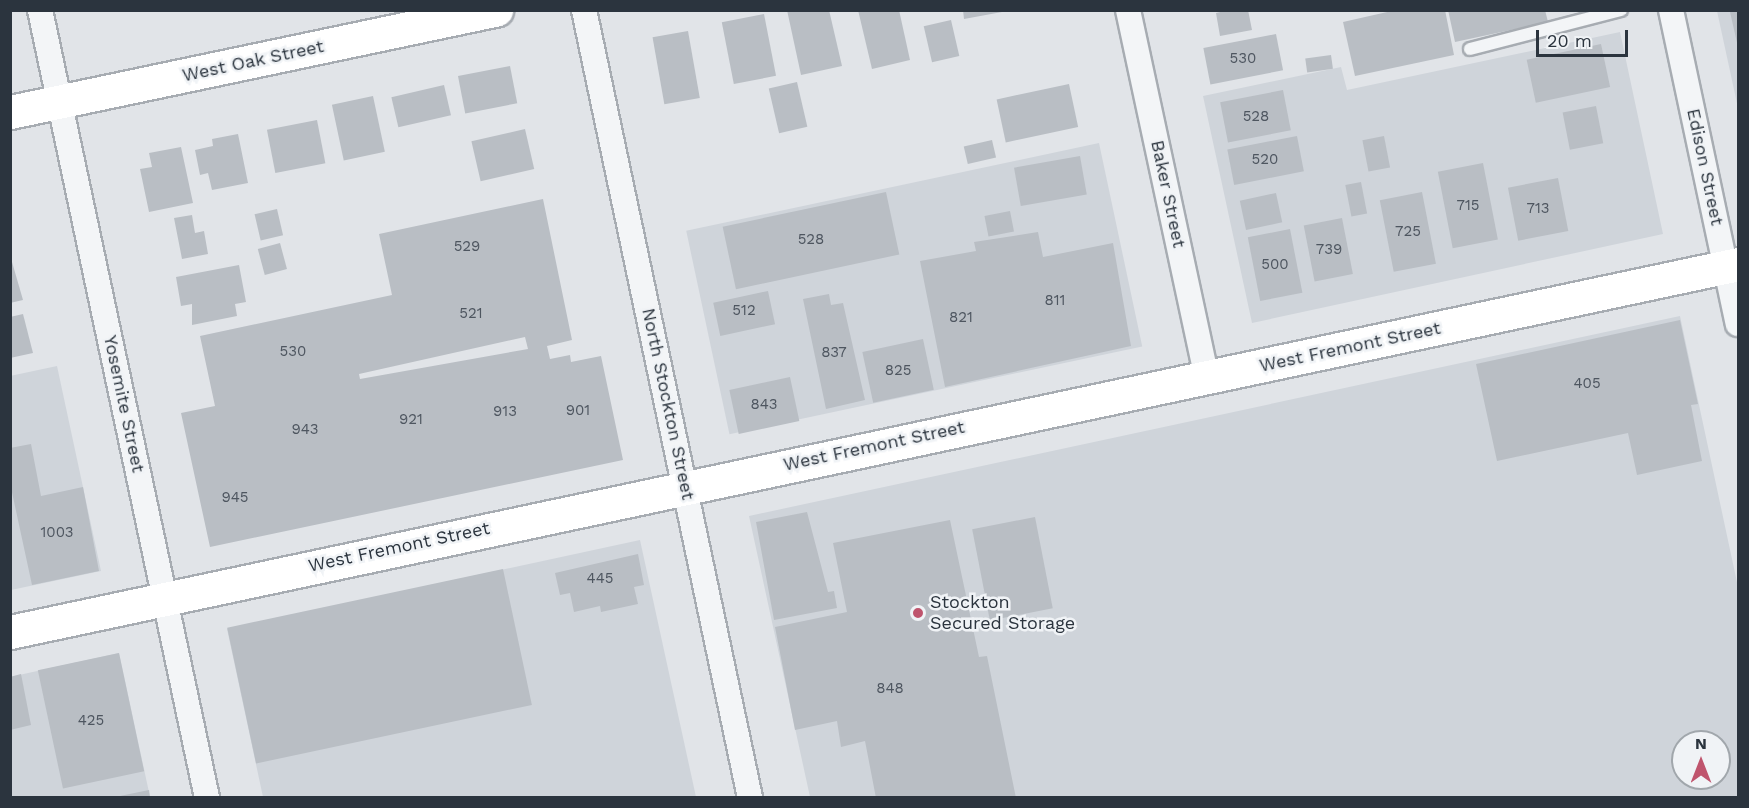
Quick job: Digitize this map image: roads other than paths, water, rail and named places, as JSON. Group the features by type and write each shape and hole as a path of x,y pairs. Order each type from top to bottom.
{"street":[{"name":"Yosemite Street","path":"40,10 207,798"},
{"name":"West Oak Street","path":"10,112 496,10"},
{"name":"North Stockton Street","path":"584,10 686,485 750,798"},
{"name":"Baker Street","path":"1128,10 1207,377"},
{"name":"Edison Street","path":"1671,10 1732,266 1738,324"},
{"name":"West Fremont Street","path":"10,632 686,485 1732,266"}],"lane":[{"path":"1470,49 1621,10"}],"place":[{"name":"Stockton Secured Storage","path":"918,613"}]}
